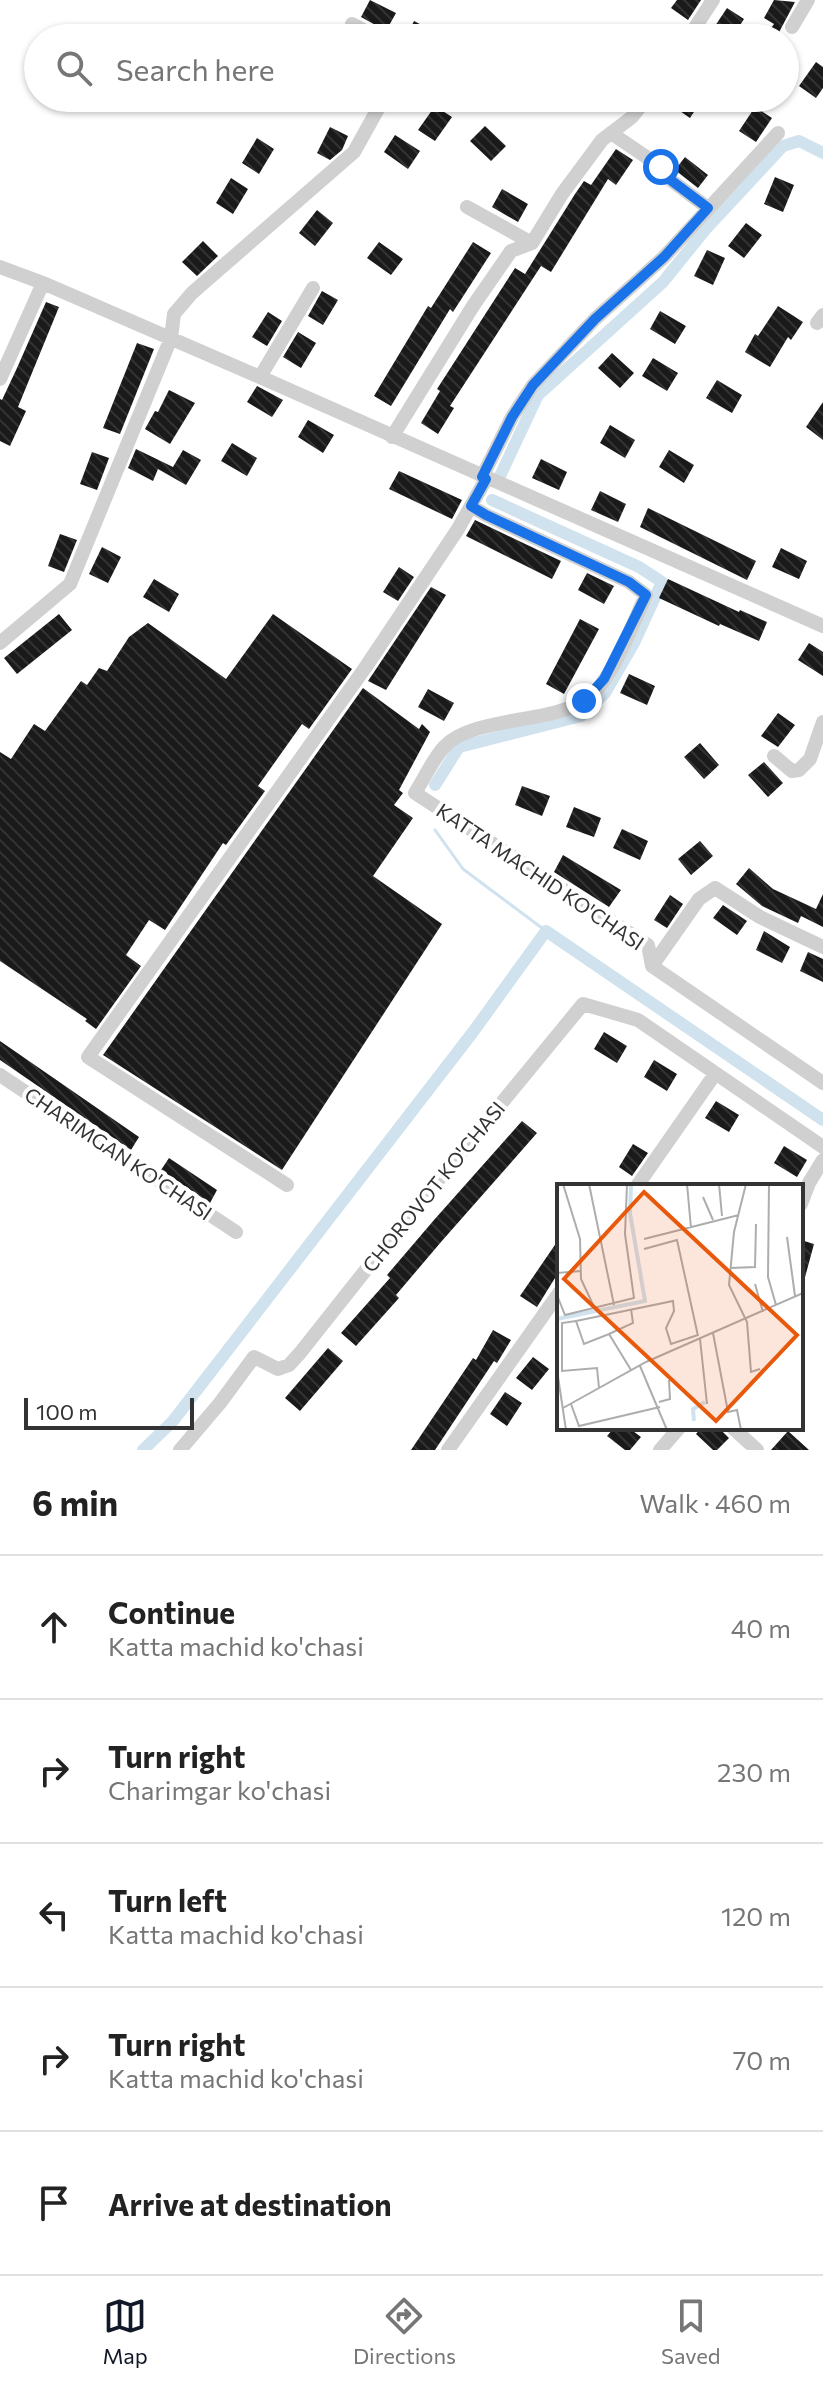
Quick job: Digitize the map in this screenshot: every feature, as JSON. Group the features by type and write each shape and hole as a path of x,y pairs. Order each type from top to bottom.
{"street":[{"path":"697,24 713,0"},
{"path":"794,24 808,0"},
{"path":"0,643 70,584 171,338 174,314 192,293 354,152 376,112"},
{"path":"392,437 511,251 532,243 562,194 602,140 636,112"},
{"path":"611,133 661,167 664,175 708,208"},
{"path":"287,1185 88,1057 365,668 471,506 512,417 533,385 595,319 664,257 778,133"},
{"path":"467,207 532,243"},
{"path":"0,267 171,338 823,626"},
{"path":"0,379 43,283"},
{"path":"260,377 313,288"},
{"name":"KATTA MACHID KO'CHASI","path":"471,506 629,582 646,595 604,679 584,701 560,711 459,736 445,746 415,793 648,945 652,966 823,1083"},
{"path":"774,756 792,771 799,770 810,759 823,722"},
{"name":"KATTA MACHID KO'CHASI","path":"652,966 699,899 715,888 760,917 823,947"},
{"name":"CHOROVOT KO'CHASI","path":"180,1450 211,1415 254,1357 278,1369 289,1365 300,1353 583,1004 638,1020 823,1147"},
{"path":"638,1184 715,1074"},
{"name":"CHARIMGAN KO'CHASI","path":"0,1075 236,1232"},
{"path":"803,1199 823,1160"},
{"path":"448,1450 557,1296"},
{"path":"660,1450 677,1430"},
{"path":"735,1430 757,1450"}],"building":[{"path":"370,0 396,13 390,24 374,24 361,17"},
{"path":"677,0 701,0 688,20 671,8"},
{"path":"774,0 795,2 783,24 774,24 764,18"},
{"path":"727,8 744,19 741,24 716,24"},
{"path":"816,62 823,67 823,88 816,98 799,86"},
{"path":"431,112 444,112 452,117 435,141 418,130"},
{"path":"752,112 763,112 772,118 756,142 739,131"},
{"path":"485,126 506,146 491,161 470,141"},
{"path":"330,127 348,136 342,150 330,160 317,153"},
{"path":"395,135 420,151 408,169 384,152"},
{"path":"257,138 274,149 259,174 242,163"},
{"path":"616,149 633,160 616,185 608,179 551,272 541,266 450,406 454,408 438,434 421,423 440,391 437,389 515,268 525,274 584,181 591,185"},
{"path":"685,157 708,175 698,188 675,170"},
{"path":"775,177 794,185 783,212 764,204"},
{"path":"231,178 248,189 233,214 216,203"},
{"path":"502,189 528,204 518,222 492,207"},
{"path":"317,210 333,223 315,246 299,233"},
{"path":"746,223 762,235 744,258 728,246"},
{"path":"203,241 218,256 197,276 182,262"},
{"path":"379,242 403,259 391,275 367,258"},
{"path":"473,242 491,253 453,312 450,309 391,406 374,396 428,306 431,308"},
{"path":"707,250 725,258 713,285 694,276"},
{"path":"322,291 338,300 323,325 308,316"},
{"path":"46,302 59,307 18,407 26,411 10,446 0,441 0,399"},
{"path":"778,306 803,322 791,340 788,337 770,367 745,352"},
{"path":"660,311 686,326 675,344 650,329"},
{"path":"268,312 282,321 267,346 252,337"},
{"path":"298,332 316,343 301,368 283,357"},
{"path":"137,343 154,349 120,434 103,428"},
{"path":"612,353 634,373 620,388 598,368"},
{"path":"653,358 678,373 667,391 642,376"},
{"path":"717,380 742,395 732,413 706,398"},
{"path":"257,386 283,400 272,417 247,402"},
{"path":"169,390 195,403 170,444 145,429"},
{"path":"823,402 823,440 806,427"},
{"path":"308,420 334,435 323,453 298,437"},
{"path":"610,425 635,440 625,458 600,443"},
{"path":"232,443 257,458 247,476 221,461"},
{"path":"136,449 173,467 183,450 201,460 186,485 158,469 153,481 128,468"},
{"path":"669,450 694,465 684,483 659,467"},
{"path":"92,452 109,458 97,490 80,484"},
{"path":"541,459 567,472 559,490 532,478"},
{"path":"399,471 462,500 452,519 389,489"},
{"path":"600,491 626,504 618,522 591,510"},
{"path":"648,508 756,561 747,580 640,527"},
{"path":"475,520 561,561 552,579 466,536"},
{"path":"60,534 77,540 64,572 48,566"},
{"path":"102,547 121,557 108,583 89,574"},
{"path":"781,548 807,561 799,579 772,567"},
{"path":"399,567 414,577 398,601 383,592"},
{"path":"587,573 614,586 604,604 578,590"},
{"path":"154,579 179,594 169,612 143,597"},
{"path":"668,579 767,622 759,641 659,598"},
{"path":"431,587 446,595 386,690 368,681"},
{"path":"59,614 72,630 17,674 4,658"},
{"path":"273,614 352,669 309,729 302,724 258,786 265,791 226,845 223,843 165,930 149,920 126,955 141,966 96,1029 85,1021 87,1019 0,961 0,752 11,759 34,724 45,731 81,681 87,685 99,668 107,671 129,637 148,623 226,679"},
{"path":"580,619 599,629 564,694 546,684"},
{"path":"809,643 823,652 823,676 798,660"},
{"path":"629,674 655,686 647,705 620,693"},
{"path":"363,688 419,729 422,724 430,732 399,790 403,793 394,805 413,818 373,876 442,924 282,1170 103,1055"},
{"path":"428,689 454,703 444,721 418,707"},
{"path":"778,713 795,725 778,747 761,736"},
{"path":"700,743 719,765 704,779 684,757"},
{"path":"764,762 783,783 768,797 748,775"},
{"path":"522,786 550,796 542,816 515,805"},
{"path":"574,807 601,818 594,837 566,827"},
{"path":"622,829 648,841 640,860 613,848"},
{"path":"700,841 713,856 691,875 678,859"},
{"path":"563,855 621,890 609,907 554,872"},
{"path":"749,868 773,889 816,909 823,894 823,927 801,916 798,923 762,906 736,884"},
{"path":"670,895 683,904 667,928 654,920"},
{"path":"723,905 747,921 737,935 713,918"},
{"path":"764,931 790,947 782,963 756,950"},
{"path":"808,952 823,959 823,982 800,971"},
{"path":"604,1032 627,1046 617,1063 594,1049"},
{"path":"0,1041 139,1137 131,1150 0,1060"},
{"path":"654,1060 677,1074 667,1091 644,1077"},
{"path":"716,1101 739,1115 729,1132 705,1118"},
{"path":"522,1121 537,1133 441,1242 396,1295 399,1298 356,1346 341,1333 390,1278 387,1275"},
{"path":"633,1144 648,1153 632,1176 619,1167"},
{"path":"784,1146 807,1160 797,1177 774,1163"},
{"path":"169,1158 217,1190 210,1203 161,1170"},
{"path":"803,1241 814,1244 803,1281"},
{"path":"557,1242 557,1280 555,1278 537,1307 520,1296"},
{"path":"493,1330 511,1340 497,1363 494,1361 435,1450 411,1450 473,1358 476,1360"},
{"path":"328,1348 343,1361 300,1411 285,1398"},
{"path":"533,1357 549,1369 532,1390 516,1378"},
{"path":"505,1392 522,1403 507,1426 490,1414"},
{"path":"612,1430 632,1430 641,1437 630,1450 625,1450 607,1436"},
{"path":"699,1430 721,1430 729,1438 713,1450 696,1434"},
{"path":"788,1431 809,1450 771,1450"}],"waterway":[{"path":"500,476 538,395 663,282 705,230 783,146 799,141 823,153"},
{"path":"435,785 459,747 581,716 605,693 634,643 662,582 639,567 492,500"},
{"path":"435,830 463,869 546,931"},
{"path":"143,1450 173,1421 473,1032 546,931 823,1120"}],"route":[{"path":"584,701 604,679 646,595 629,582 471,506 486,479 482,477 491,457 533,385 595,319 664,257 708,208 664,175 661,167"}]}
